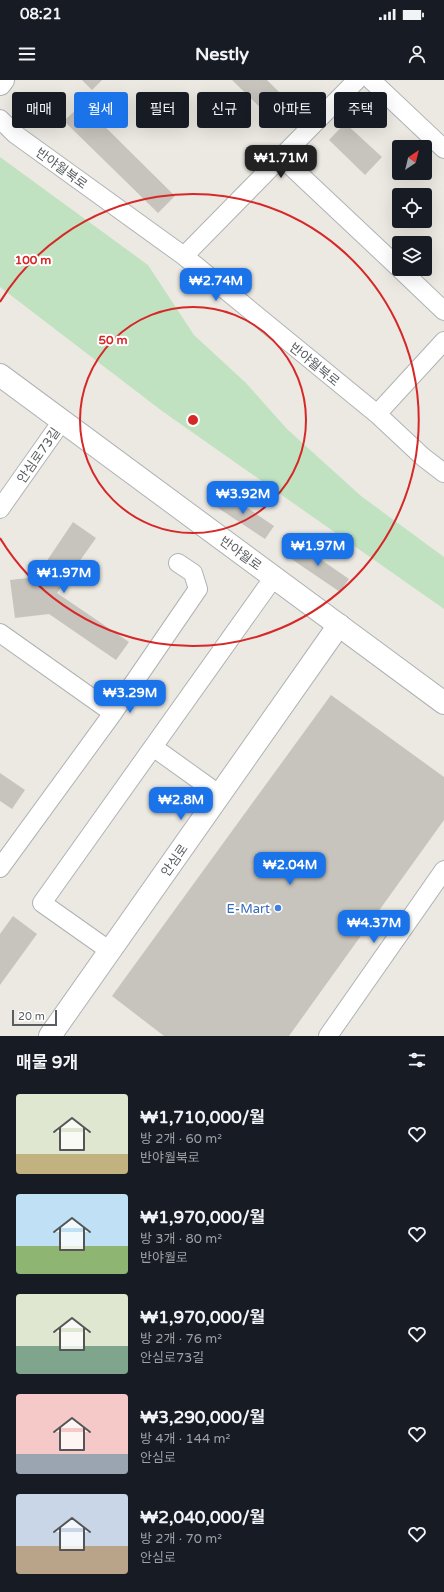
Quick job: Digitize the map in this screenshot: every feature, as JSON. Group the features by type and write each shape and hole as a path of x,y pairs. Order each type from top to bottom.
{"main road":[{"path":"0,84 3,80"},
{"name":"반야월로","path":"0,375 444,703"},
{"name":"안심로","path":"50,1036 339,625"}],"street":[{"path":"184,256 357,80"},
{"path":"371,80 444,149"},
{"name":"반야월북로","path":"0,118 15,134 184,256 376,414 444,474"},
{"path":"282,157 392,262"},
{"path":"406,276 444,311"},
{"path":"376,414 444,341"},
{"name":"안심로73길","path":"0,509 62,421"},
{"path":"0,868 113,712 198,589 193,573 178,563"},
{"path":"110,951 42,903 274,577"},
{"path":"0,632 113,712"},
{"path":"153,747 220,795"},
{"path":"328,1036 444,870"}],"green space":[{"path":"0,157 148,265 194,335 246,383 287,429 361,496 444,557 444,609 162,411 0,287"}],"building":[{"path":"82,80 102,80 92,90"},
{"path":"232,80 267,80 279,92 259,92 259,106 251,99 251,92 244,92"},
{"path":"74,112 74,128 106,128 175,196 158,213 66,123 66,119"},
{"path":"340,128 350,128 382,157 365,175 329,140"},
{"path":"221,490 274,526 265,539 212,504"},
{"path":"73,522 96,538 57,593 129,642 116,660 49,614 15,618 10,580 36,577"},
{"path":"297,543 349,579 340,592 287,556"},
{"name":"E-Mart","path":"331,695 444,777 444,820 289,1036 164,1036 112,996"},
{"path":"0,773 25,790 12,809 0,801"},
{"path":"13,916 37,934 0,985 0,934"}],"place":[{"name":"E-Mart","path":"278,908"}]}
